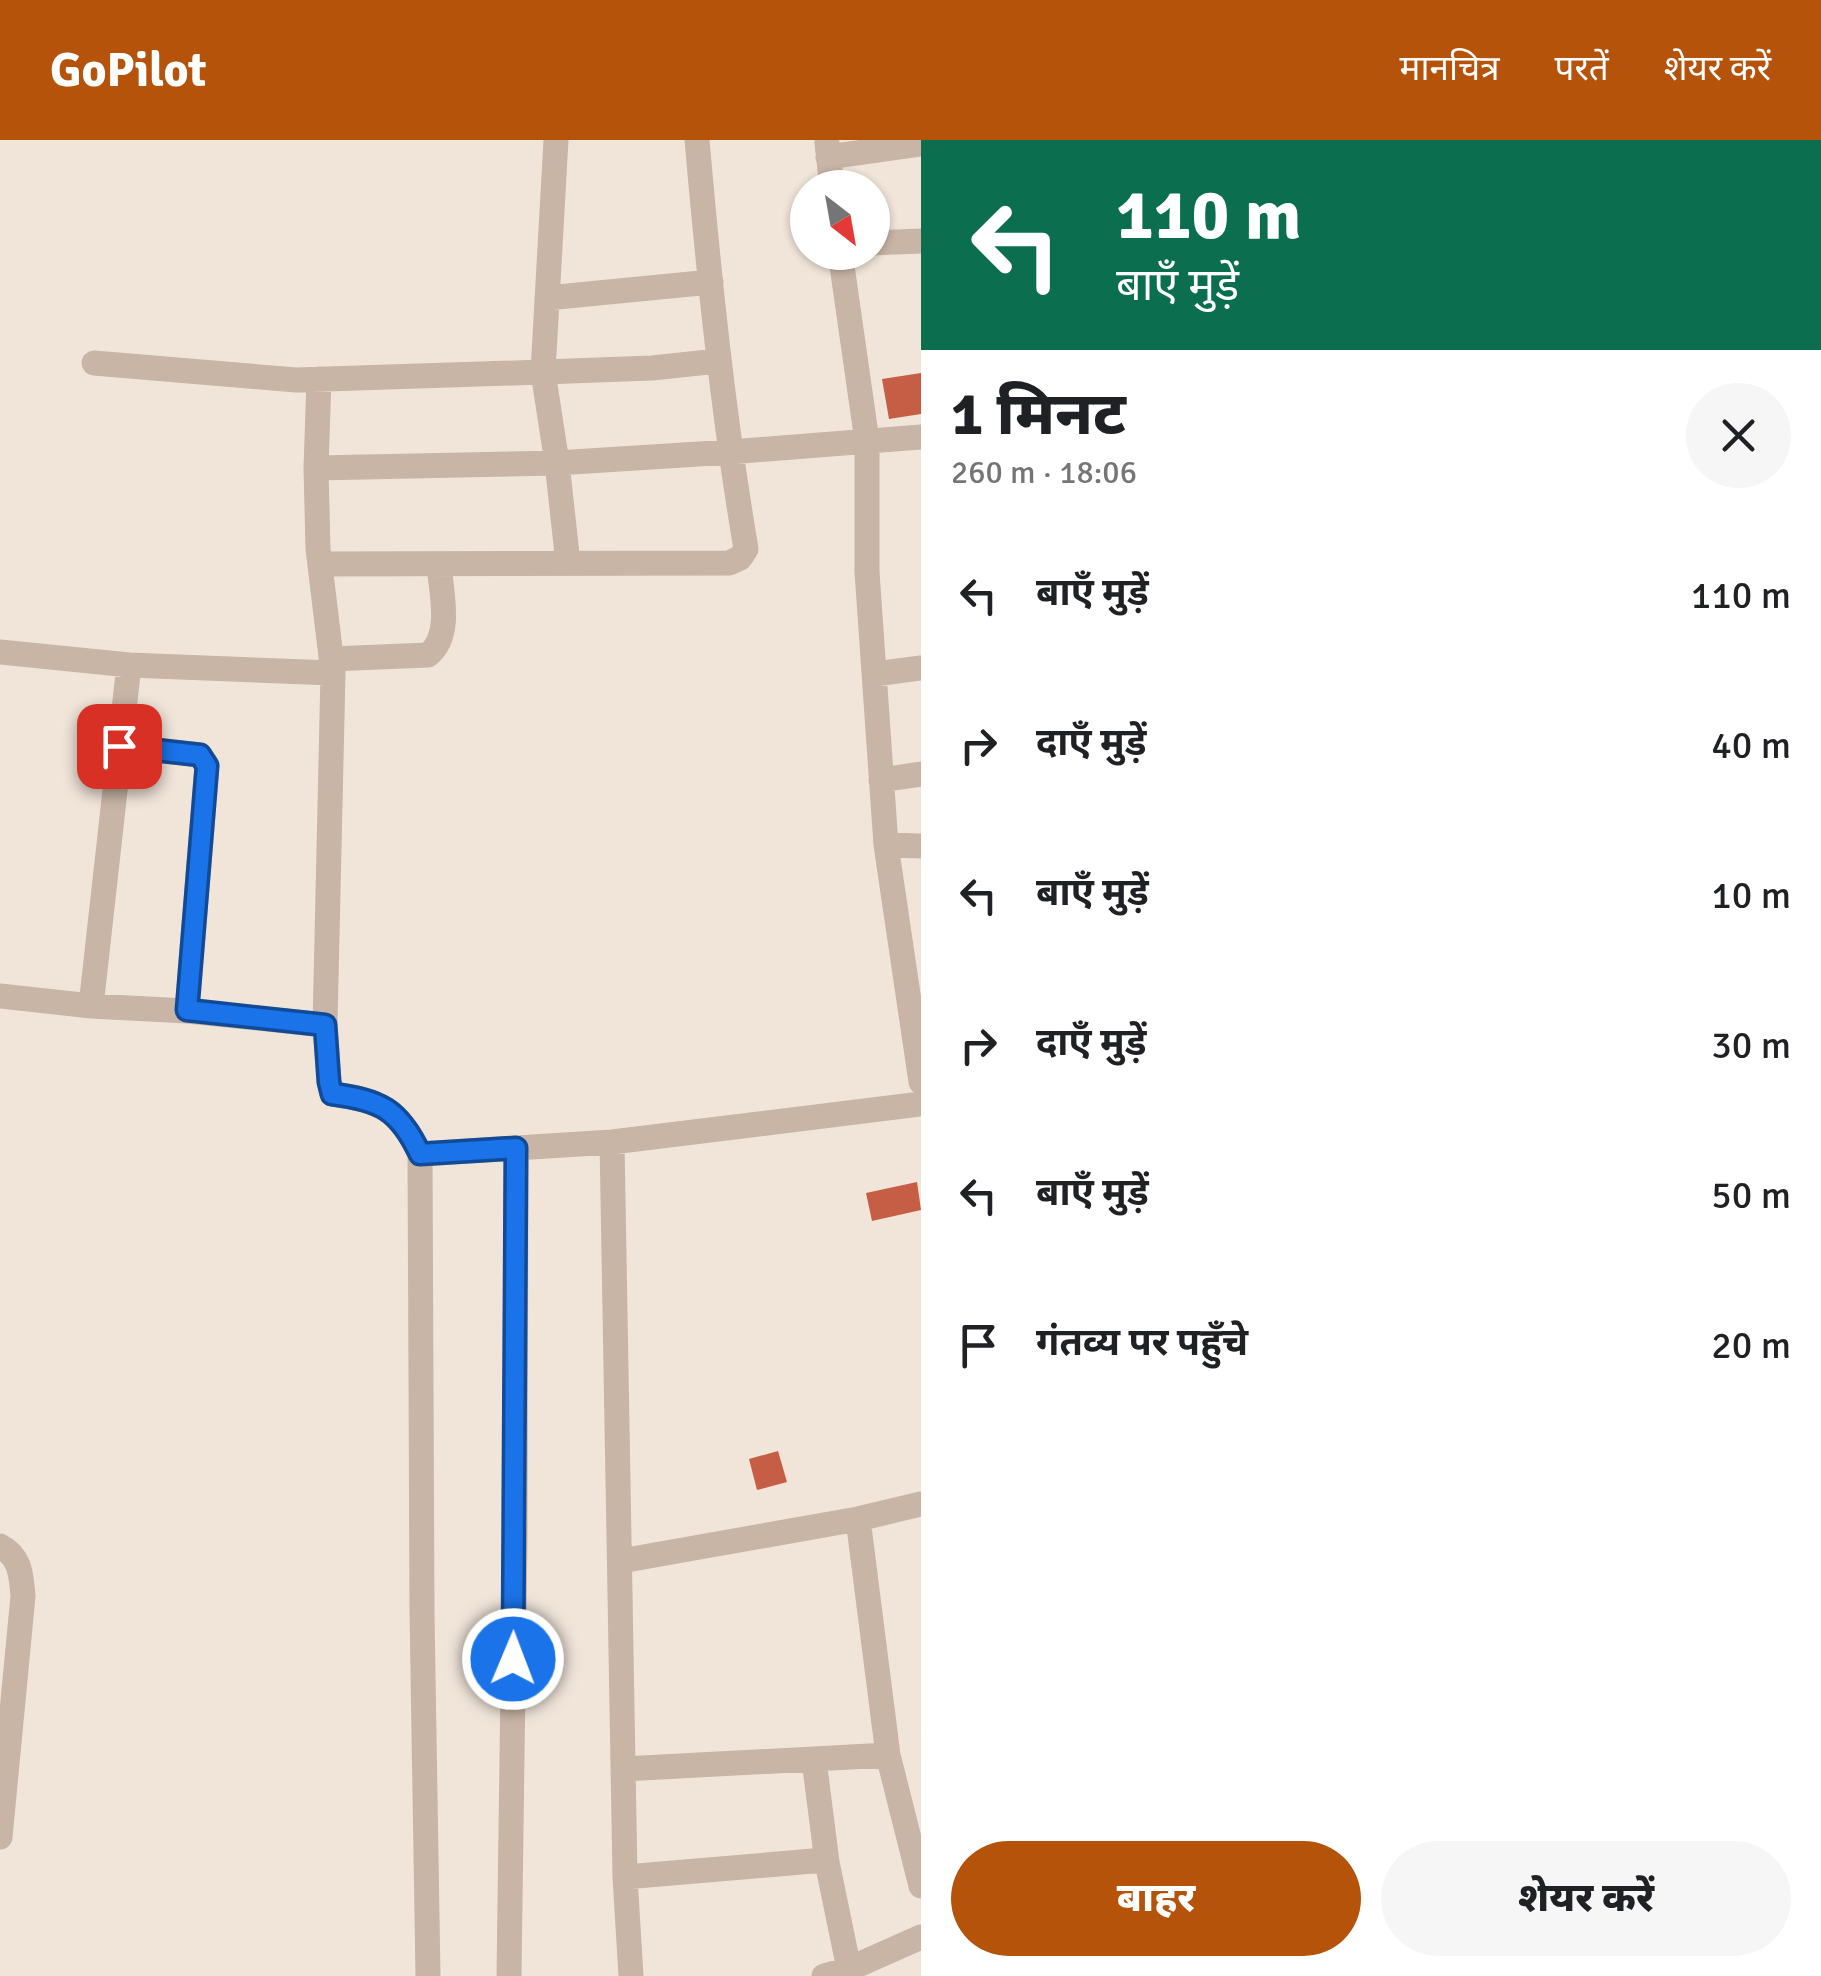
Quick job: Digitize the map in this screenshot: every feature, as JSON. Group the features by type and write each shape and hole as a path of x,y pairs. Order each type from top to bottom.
{"street":[{"path":"556,140 543,372 568,564"},
{"path":"320,564 730,563 740,558 746,549 718,361 697,140"},
{"path":"827,149 921,144"},
{"path":"890,243 921,242"},
{"path":"843,270 868,441 867,572 886,846 921,1082"},
{"path":"547,298 711,282"},
{"path":"94,363 296,380 652,368 718,361"},
{"path":"319,379 316,468 320,564 332,666 325,1025 329,1082 332,1094 356,1097 392,1111 409,1131 420,1154 428,1976"},
{"path":"316,468 557,463 921,437"},
{"path":"0,652 129,666 332,666 428,654 438,646 443,630 438,564"},
{"path":"92,1006 129,666"},
{"path":"874,674 921,668"},
{"path":"119,746 200,755 207,766 187,1010"},
{"path":"882,780 921,774"},
{"path":"886,846 921,846"},
{"path":"0,996 325,1025"},
{"path":"420,1154 612,1142 921,1104"},
{"path":"612,1142 624,1877 632,1976"},
{"path":"509,1976 516,1148"},
{"path":"621,1561 921,1504"},
{"path":"858,1519 888,1755 921,1886"},
{"path":"0,1546 21,1567 23,1596 0,1838"},
{"path":"623,1770 888,1755"},
{"path":"814,1760 836,1973 921,1938"},
{"path":"624,1877 827,1862"}],"building":[{"path":"921,373 921,414 889,419 882,379"},
{"path":"917,1182 921,1210 872,1221 866,1193"},
{"path":"778,1451 787,1482 757,1490 749,1459"}],"route":[{"path":"119,746 200,755 207,766 187,1010 325,1025 332,1094 356,1097 392,1111 409,1131 420,1154 516,1148 513,1659"}]}
